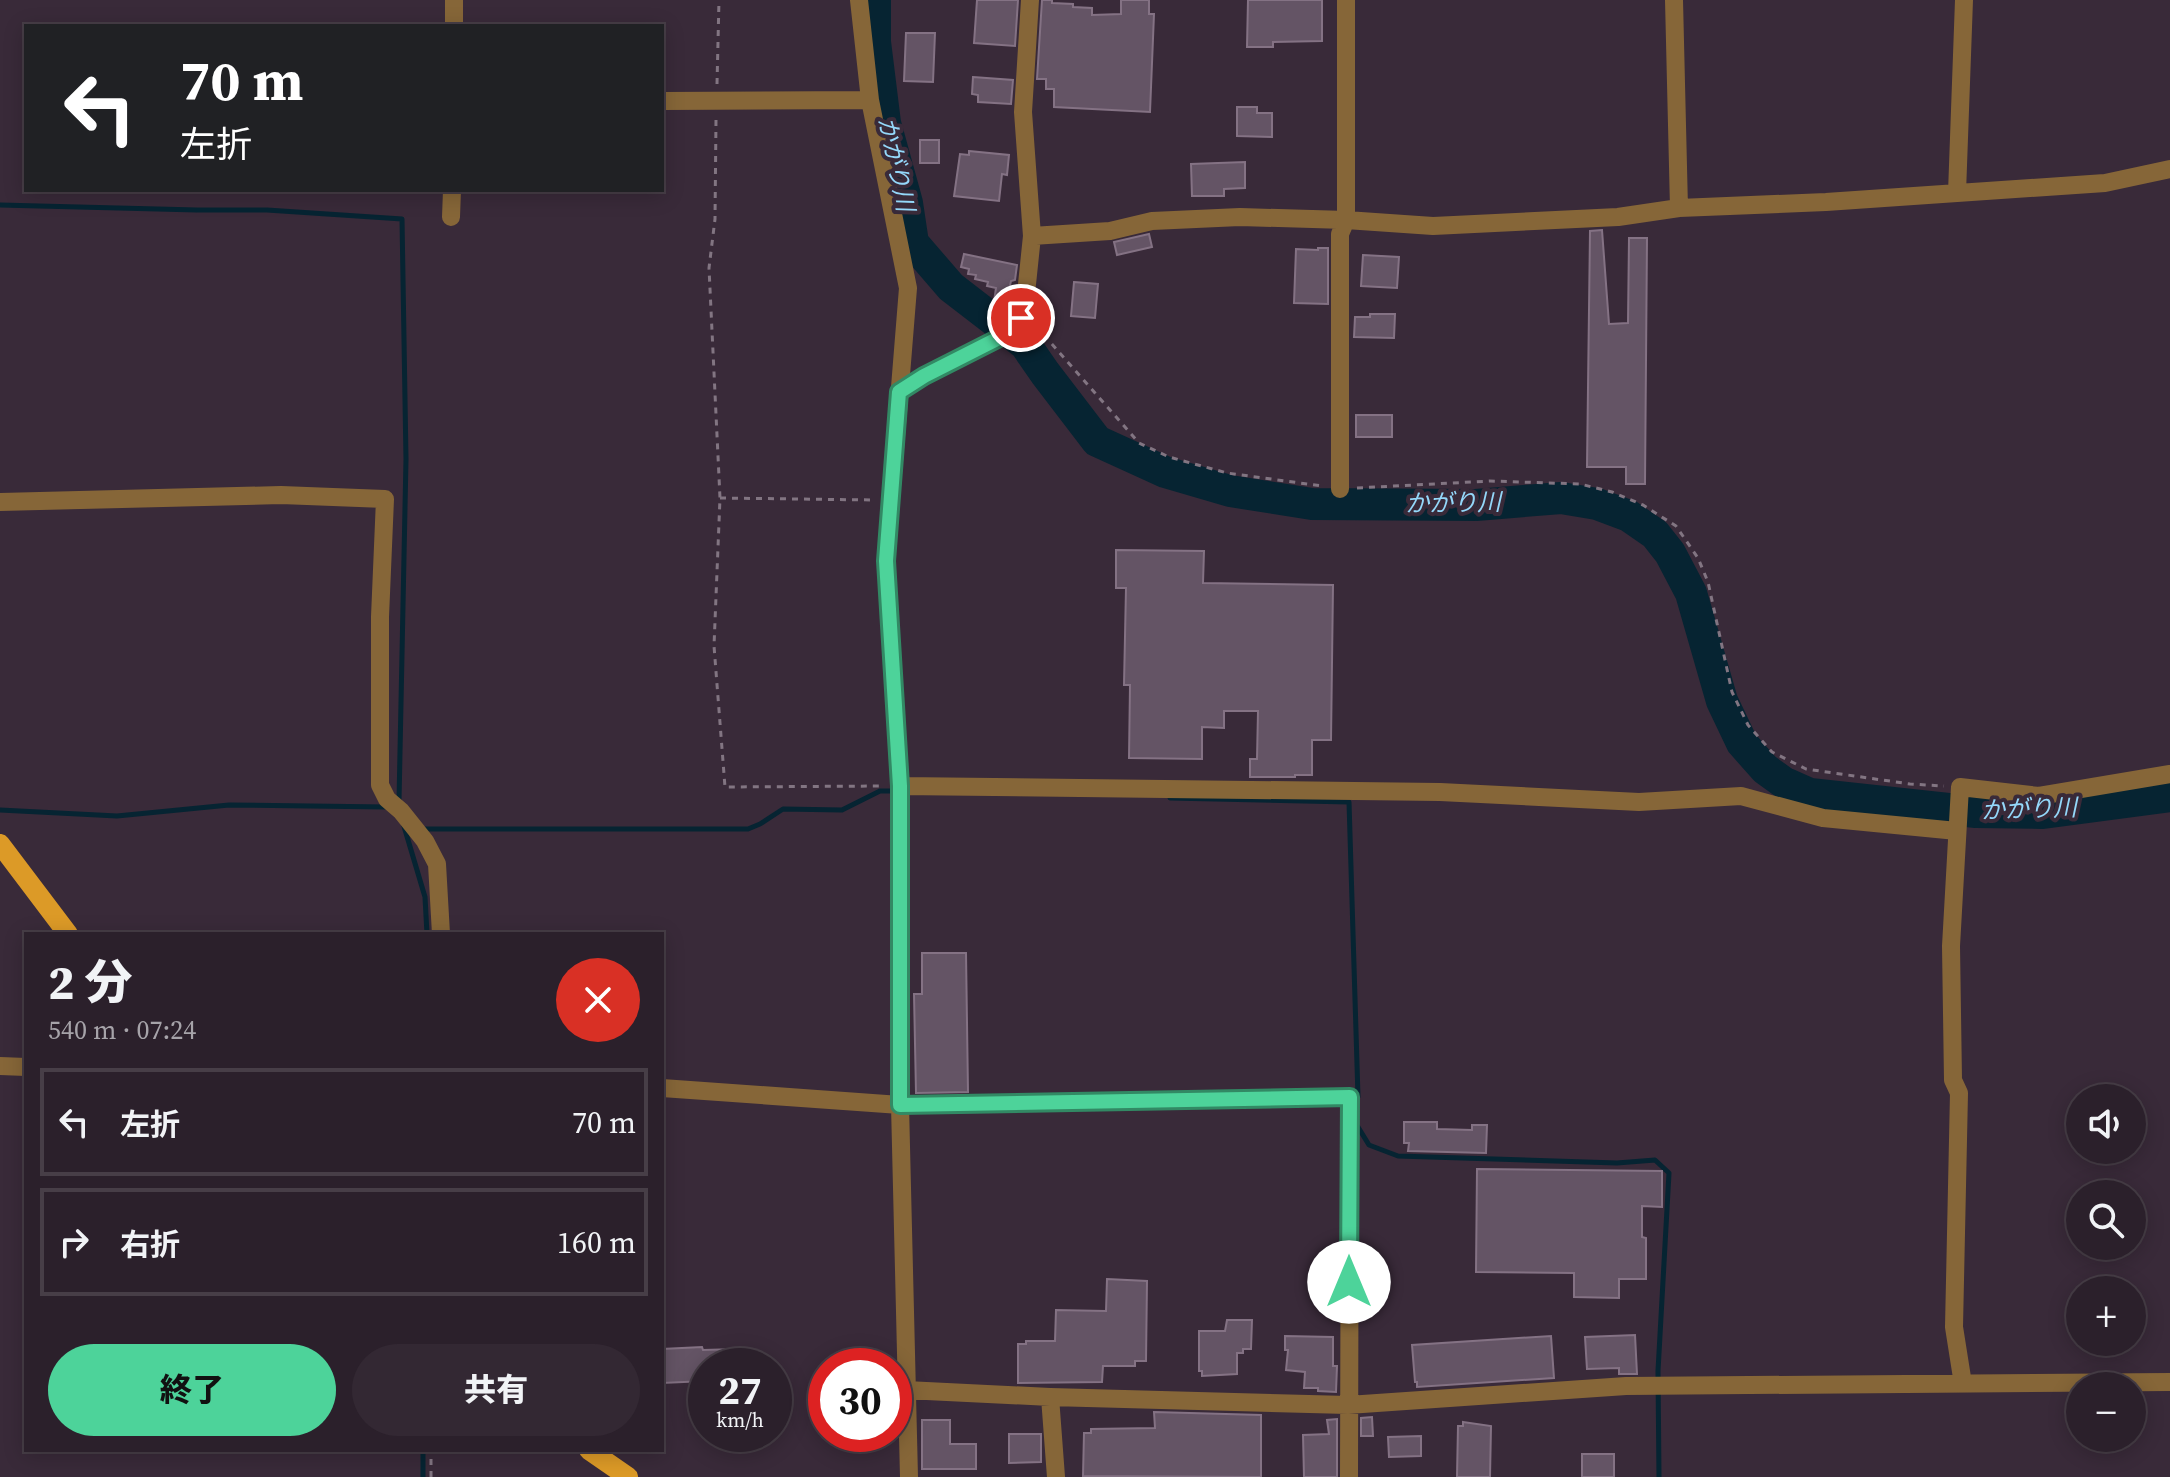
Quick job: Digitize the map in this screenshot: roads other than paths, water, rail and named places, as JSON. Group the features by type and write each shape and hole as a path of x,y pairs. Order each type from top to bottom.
{"main road":[{"path":"0,844 66,932"},
{"path":"592,1452 628,1477"}],"street":[{"path":"454,0 454,24"},
{"path":"859,0 870,100 908,288 886,561 900,786 900,1105 905,1348"},
{"path":"899,392 999,338 1022,315 1032,236 1023,112 1030,0"},
{"path":"1340,489 1340,234 1346,220 1346,0"},
{"path":"1674,0 1679,208"},
{"path":"1957,193 1964,0"},
{"path":"664,101 870,100"},
{"path":"1032,236 1110,231 1152,221 1240,217 1433,226 1618,217 1679,208 1826,202 2105,183 2170,169"},
{"path":"451,217 452,192"},
{"path":"0,502 281,495 385,499 380,617 380,785 387,799 425,841 437,864 441,932"},
{"path":"1963,1384 1954,1327 1959,1093 1953,1080 1951,946 1960,787 2039,796 2170,774"},
{"path":"900,786 1440,792 1639,802 1741,796 1823,818 1957,831"},
{"path":"0,1066 24,1067"},
{"path":"664,1088 900,1105 1350,1097 1349,1477"},
{"path":"912,1390 1348,1405 1626,1386 2170,1382"},
{"path":"1050,1397 1056,1477"},
{"path":"908,1452 909,1477"}],"waterway":[{"name":"かがり川","path":"875,0 875,42 885,123 907,203 913,243 951,287 1025,344 1097,441 1165,472 1230,491 1312,504 1476,505 1561,498 1597,504 1629,516 1655,534 1670,553 1691,593 1722,701 1742,743 1765,769 1783,782 1810,794 1976,812 2043,813 2170,796"},
{"path":"0,205 267,210 402,219 406,459 399,801"},
{"path":"421,829 748,829 783,809 842,810 880,791 896,791"},
{"path":"1170,798 1349,802 1358,1097"},
{"path":"0,810 117,816 229,805 386,807"},
{"path":"403,823 425,897 427,932"},
{"path":"1358,1127 1369,1145 1398,1156 1617,1163 1655,1160 1669,1173 1658,1371 1659,1477"},
{"path":"423,1452 423,1477"}]}
